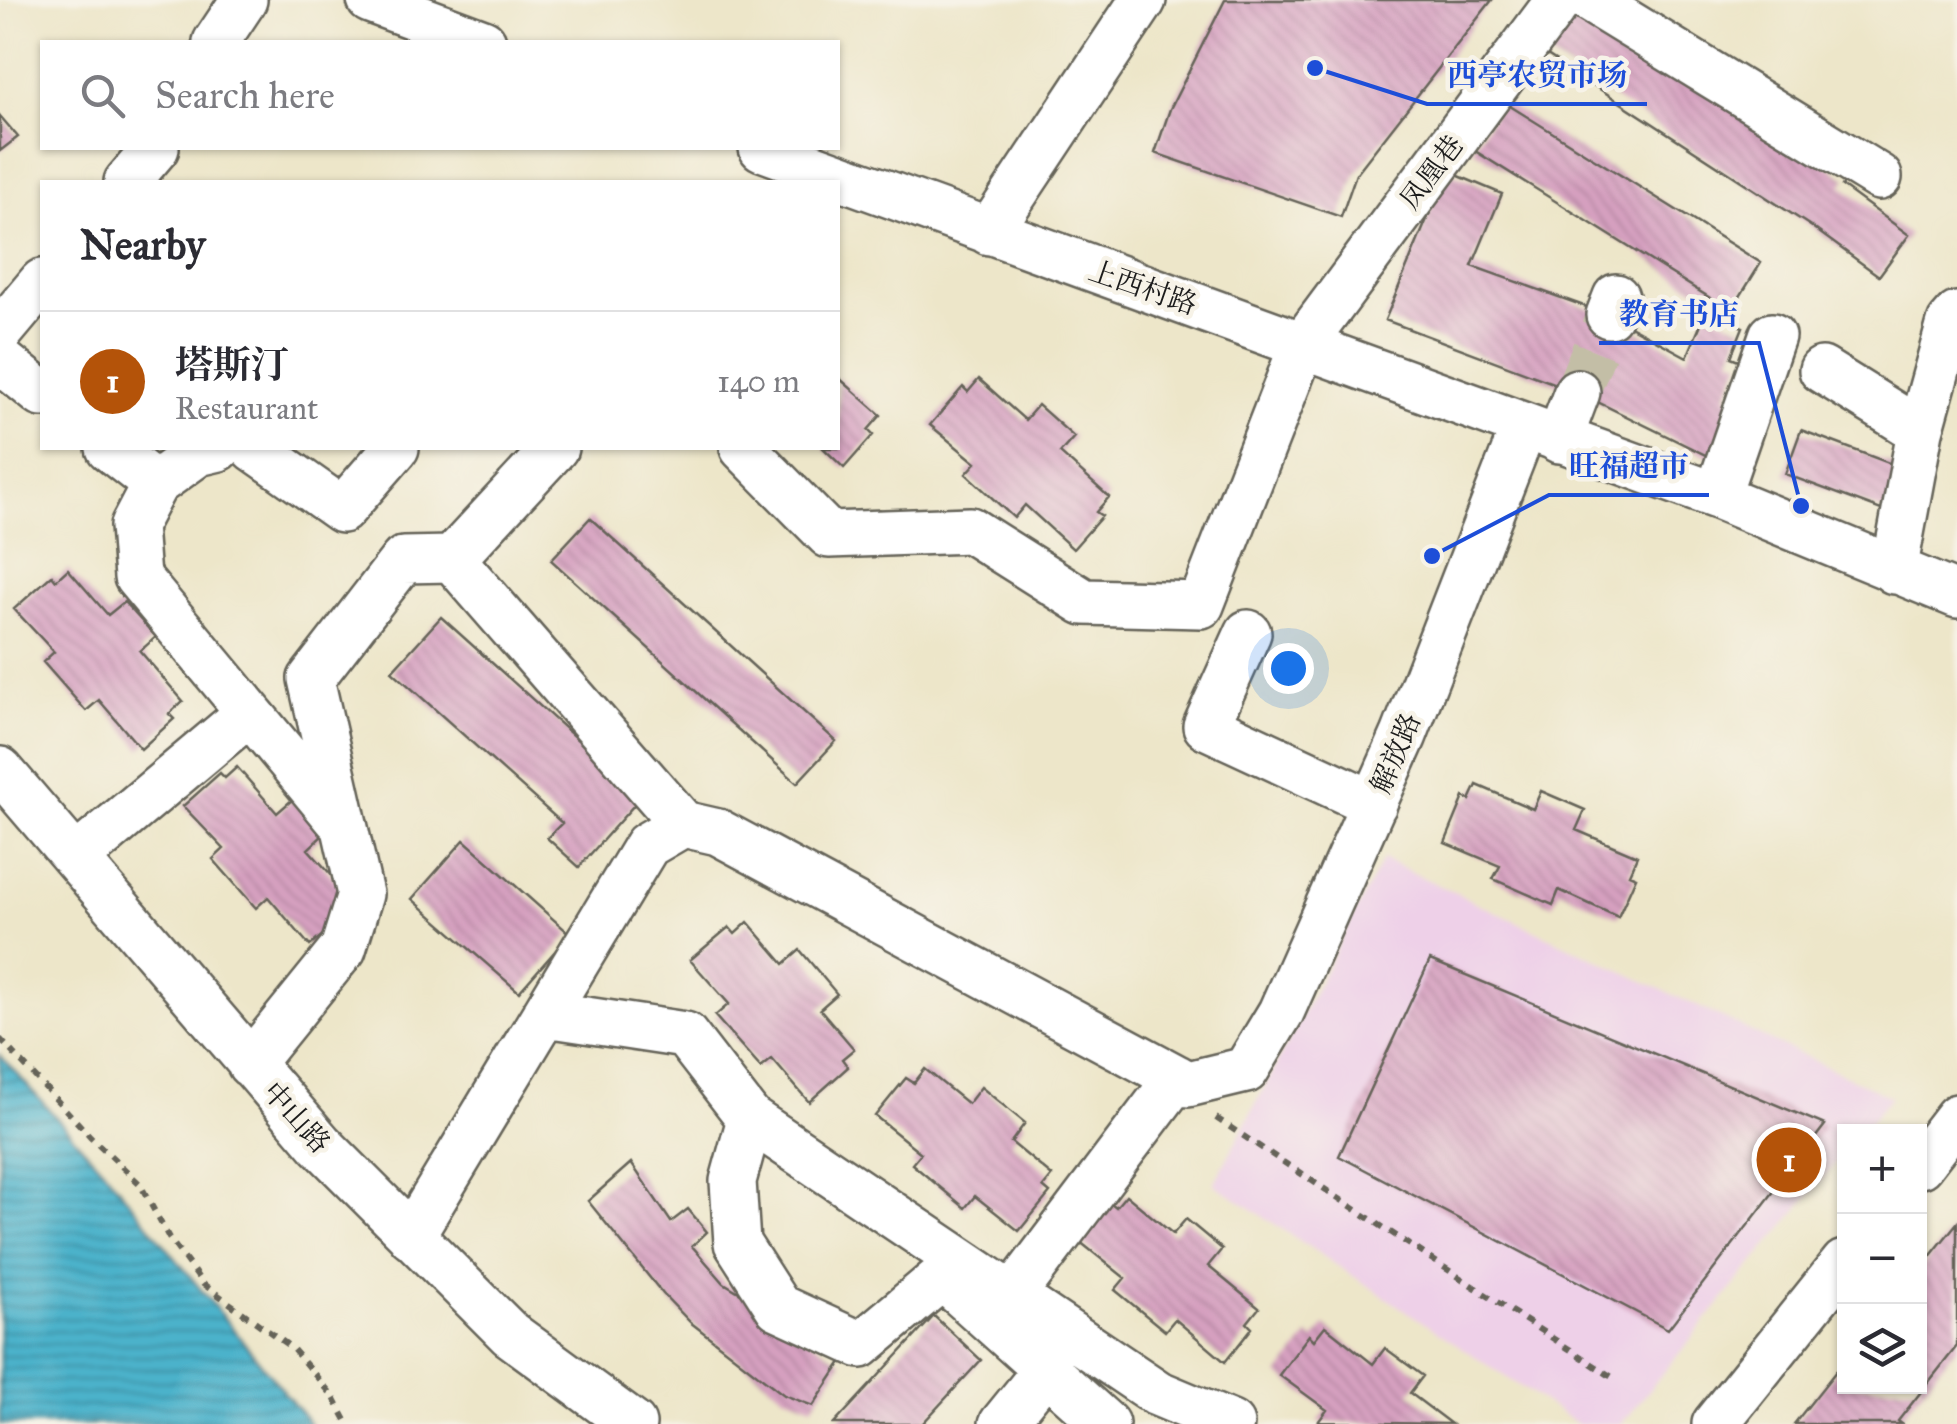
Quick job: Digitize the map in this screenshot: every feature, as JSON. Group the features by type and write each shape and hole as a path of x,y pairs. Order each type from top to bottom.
{"street":[{"path":"217,40 244,0"},
{"path":"370,0 479,40"},
{"path":"989,232 1143,0"},
{"path":"1557,3 1879,177"},
{"name":"凤凰巷","path":"744,450 829,536 970,530 1084,602 1200,605 1304,344 1557,3"},
{"path":"129,180 154,150"},
{"name":"上西村路","path":"767,150 832,179"},
{"name":"上西村路","path":"840,182 1304,344 1717,496 1957,595"},
{"path":"0,332 40,284"},
{"path":"1894,570 1934,427 1955,322"},
{"path":"1717,496 1772,336"},
{"path":"0,360 40,392"},
{"path":"1822,370 1934,427"},
{"name":"解放路","path":"1176,1078 1188,1084 1246,1070 1282,1012 1542,434 1577,392"},
{"path":"112,450 155,484"},
{"path":"208,450 198,452 155,484 132,526 137,576 345,828"},
{"path":"257,450 342,510 394,450"},
{"path":"250,1064 343,949 360,894 311,680 403,560 452,559 553,450"},
{"path":"452,559 683,824 718,832 1176,1078 1012,1295"},
{"path":"1248,634 1206,726 1374,804"},
{"path":"76,858 249,713"},
{"name":"中山路","path":"0,770 320,1144 510,1334 633,1424"},
{"path":"411,1236 647,845 683,824"},
{"path":"546,1014 685,1035 750,1120 1157,1394 1230,1424"},
{"path":"1927,1156 1957,1117"},
{"path":"750,1120 733,1181 737,1243 778,1307 861,1345 942,1277 1106,1424"},
{"path":"1714,1424 1837,1272"},
{"path":"1002,1424 1045,1371"}],"path":[{"path":"0,1039 140,1184 169,1238 203,1284 292,1348 332,1396 348,1424"},
{"path":"1207,1112 1615,1379"}],"shaded area":[{"path":"1383,859 1891,1097 1868,1124 1837,1124 1837,1162 1621,1424 1577,1424 1214,1184"}],"water":[{"path":"0,1055 109,1176 310,1424 0,1424"}],"building":[{"path":"1225,0 1492,0 1356,174 1341,217 1155,153 1170,109"},
{"path":"1564,0 1847,178 1842,186 1909,235 1879,276 1812,227 1535,47"},
{"path":"1502,101 1761,263 1731,311 1472,149"},
{"path":"0,116 18,137 0,151"},
{"path":"1447,171 1502,194 1472,266 1609,315 1687,357 1706,312 1743,327 1731,357 1741,361 1726,396 1746,405 1722,463 1577,392 1385,320"},
{"path":"840,379 881,415 868,430 873,435 844,468 825,450 840,450"},
{"path":"979,379 1025,420 1038,405 1074,437 1060,453 1109,497 1096,512 1102,516 1073,549 1025,505 1014,518 966,474 976,463 930,425 963,387 968,392"},
{"path":"1801,430 1905,469 1889,513 1785,474"},
{"path":"590,518 836,741 797,783 551,560"},
{"path":"68,569 108,615 124,602 156,637 140,651 183,701 169,714 174,719 141,749 99,700 86,711 43,662 54,652 14,609 52,575 56,580"},
{"path":"441,617 641,797 579,867 547,838 562,823 392,671"},
{"path":"237,767 277,813 293,799 324,834 308,849 352,898 343,917 310,946 268,897 256,908 213,859 224,849 183,806 220,773 225,778"},
{"path":"1477,785 1533,809 1541,791 1585,810 1576,830 1637,856 1629,874 1636,877 1618,917 1559,890 1553,905 1493,879 1500,866 1445,843 1464,797 1470,800"},
{"path":"464,840 570,934 519,992 412,899"},
{"path":"748,922 784,964 800,950 837,994 820,1009 854,1049 842,1059 848,1067 809,1102 772,1059 761,1068 715,1016 729,1004 690,960 729,927 735,934"},
{"path":"1430,960 1825,1125 1668,1329 1339,1156"},
{"path":"925,1069 968,1104 981,1087 1025,1123 1011,1142 1052,1176 1043,1187 1050,1193 1019,1231 975,1196 965,1208 912,1164 921,1153 875,1116 906,1078 914,1083"},
{"path":"631,1163 671,1222 688,1209 707,1232 692,1246 724,1283 842,1362 813,1406 784,1395 690,1322 588,1201"},
{"path":"1126,1195 1173,1234 1186,1219 1222,1249 1208,1266 1259,1308 1247,1323 1252,1328 1225,1362 1175,1319 1165,1331 1115,1290 1125,1278 1079,1241 1111,1203 1116,1207"},
{"path":"1957,1223 1957,1346 1927,1384 1927,1304 1927,1260"},
{"path":"934,1316 981,1360 922,1424 834,1424"},
{"path":"1325,1326 1373,1364 1385,1348 1423,1376 1410,1393 1451,1424 1318,1422 1327,1410 1279,1375 1309,1335 1314,1340"},
{"path":"1837,1370 1837,1394 1919,1394 1898,1421 1902,1424 1794,1424"}],"tunnel":[{"path":"1577,392 1609,315"}],"place":[{"name":"西亭农贸市场","path":"1315,68"},
{"name":"教育书店","path":"1801,506"},
{"name":"旺福超市","path":"1432,556"},
{"name":"塔斯汀","path":"1789,1160"}]}
